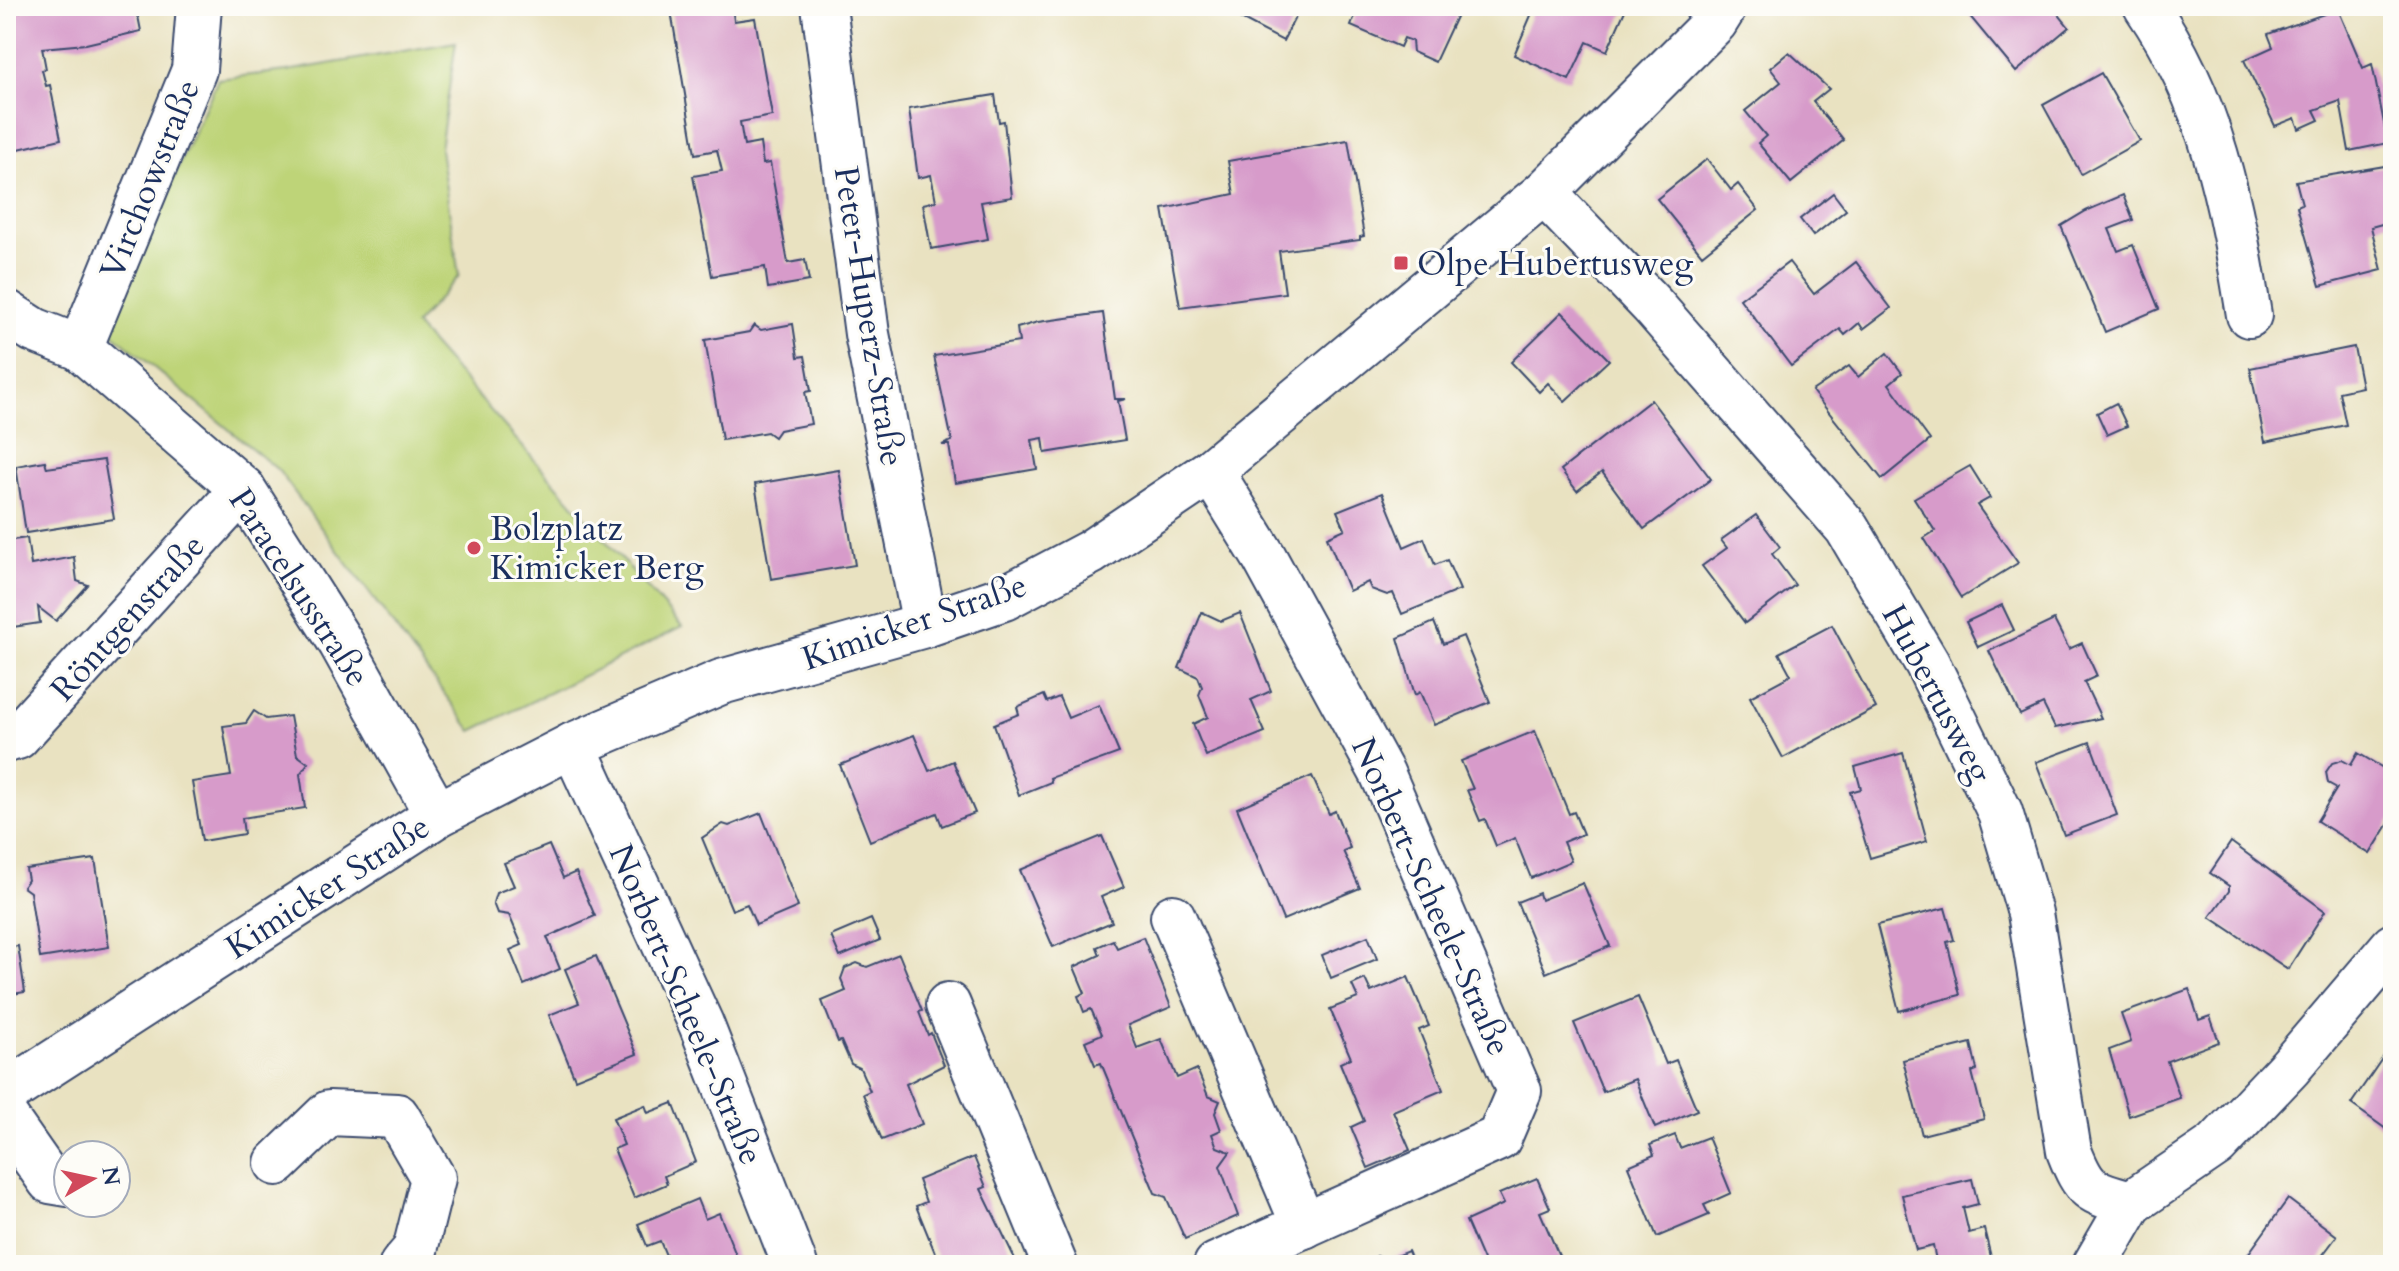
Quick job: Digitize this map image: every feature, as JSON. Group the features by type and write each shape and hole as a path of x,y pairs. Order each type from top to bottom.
{"street":[{"name":"Virchowstraße","path":"80,348 194,70 199,6"},
{"name":"Peter-Huperz-Straße","path":"824,6 867,334 925,625"},
{"name":"Kimicker Straße","path":"6,1093 437,815 573,745 721,682 925,625 1004,598 1091,552 1211,471 1544,193 1715,22 1725,6"},
{"path":"2146,6 2203,111 2231,202 2249,315"},
{"name":"Hubertusweg","path":"1544,193 1652,305 1847,528 1919,649 2005,827 2030,913 2073,1162 2092,1192 2131,1203"},
{"name":"Paracelsusstraße","path":"6,312 34,330 80,348 243,489 341,643 437,815"},
{"name":"Norbert-Scheele-Straße","path":"1211,471 1264,557 1382,773 1519,1091 1499,1138 1216,1265"},
{"name":"Röntgenstraße","path":"6,740 17,737 243,489"},
{"name":"Norbert-Scheele-Straße","path":"573,745 701,1024 795,1265"},
{"path":"1173,917 1304,1226"},
{"path":"2095,1265 2131,1203 2216,1145 2290,1067 2393,946"},
{"path":"948,1005 1055,1265"},
{"path":"277,1163 329,1113 397,1116 433,1178 415,1250 402,1265"},
{"path":"6,1118 52,1181"}],"green space":[{"path":"456,42 440,149 459,276 415,325 682,627 472,731 278,470 106,328 218,79 287,71"}],"building":[{"path":"47,6 136,6 141,31 86,44 42,48 46,69 42,70 46,86 50,85 61,139 6,152 6,14"},
{"path":"702,6 732,6 734,21 755,18 772,116 740,122 744,146 760,143 763,164 770,163 788,263 805,260 809,281 768,288 765,267 712,276 693,176 722,171 717,150 695,154 671,11"},
{"path":"1248,6 1301,6 1283,41 1241,19"},
{"path":"1359,6 1461,6 1435,62 1413,52 1412,41 1404,38 1400,47 1351,26"},
{"path":"1535,6 1627,6 1607,51 1587,42 1569,80 1514,55"},
{"path":"1978,6 2052,6 2069,27 2016,72 1968,14"},
{"path":"2338,9 2363,68 2372,64 2388,143 2349,151 2340,101 2314,110 2319,120 2299,129 2295,118 2275,126 2244,60 2273,47 2268,34"},
{"path":"1789,52 1829,89 1813,102 1844,140 1791,183 1758,143 1766,136 1745,111 1781,82 1770,68"},
{"path":"2101,73 2140,141 2081,174 2043,105"},
{"path":"995,95 999,122 1004,121 1012,197 981,202 988,239 931,249 923,204 936,201 931,175 918,178 909,109"},
{"path":"1348,140 1364,236 1360,240 1279,251 1285,293 1180,307 1163,209 1234,194 1228,161"},
{"path":"1707,159 1731,190 1738,184 1758,210 1702,255 1657,199"},
{"path":"2385,166 2393,195 2393,221 2371,227 2382,270 2320,286 2297,206 2302,204 2296,181"},
{"path":"1833,193 1846,210 1813,236 1800,219"},
{"path":"2123,195 2133,220 2109,229 2118,251 2133,245 2159,309 2105,332 2061,226"},
{"path":"1789,262 1814,294 1856,262 1891,308 1863,329 1859,323 1845,335 1840,329 1791,366 1740,299"},
{"path":"1562,312 1609,360 1565,401 1548,383 1539,392 1511,362"},
{"path":"1103,313 1115,399 1126,399 1118,401 1125,440 1045,453 1043,438 1032,440 1037,469 955,483 949,445 942,445 952,441 934,356 1019,342 1017,328"},
{"path":"793,324 798,357 805,356 811,391 805,392 811,424 779,430 774,437 767,432 722,440 705,340 749,332 754,325 761,330"},
{"path":"2354,347 2362,387 2339,392 2346,425 2265,442 2250,368"},
{"path":"1887,353 1902,373 1889,384 1930,440 1882,479 1812,391 1849,366 1858,377"},
{"path":"1651,400 1711,479 1644,529 1602,472 1577,491 1561,470"},
{"path":"2116,403 2127,426 2107,435 2097,413"},
{"path":"104,460 114,519 26,533 16,466 45,461 47,468"},
{"path":"1970,466 1990,498 1977,505 2018,563 1961,598 1924,538 1935,531 1914,498"},
{"path":"839,470 855,565 771,579 755,484"},
{"path":"1382,493 1404,547 1424,538 1435,565 1447,560 1460,590 1402,614 1393,593 1387,595 1371,589 1368,582 1349,591 1327,537 1345,529 1337,511"},
{"path":"1756,515 1780,547 1772,554 1795,585 1745,623 1702,566 1727,548 1721,540"},
{"path":"27,538 31,565 74,557 77,581 88,585 56,621 38,607 40,623 6,628 6,541"},
{"path":"2002,605 2014,630 1978,647 1966,622"},
{"path":"1202,612 1221,621 1240,613 1271,691 1251,700 1265,732 1206,756 1193,724 1208,717 1199,695 1202,687 1198,677 1179,668"},
{"path":"2054,620 2069,649 2082,643 2097,676 2084,682 2101,718 2055,728 2043,704 2020,715 1989,651"},
{"path":"1434,622 1443,644 1463,636 1490,702 1434,725 1420,692 1415,695 1398,638"},
{"path":"1832,625 1876,708 1783,758 1750,697 1791,675 1779,653"},
{"path":"1044,695 1047,702 1059,697 1068,718 1099,705 1119,753 1050,778 1051,782 1019,795 994,724 1019,714 1017,707"},
{"path":"254,711 266,719 290,716 297,755 308,763 300,774 305,808 242,818 244,834 202,841 192,782 231,776 223,726 246,723"},
{"path":"1535,731 1569,814 1574,812 1583,834 1563,842 1571,861 1531,878 1515,838 1496,846 1485,819 1480,821 1467,790 1473,789 1461,761"},
{"path":"914,735 929,771 953,761 975,813 942,826 937,813 870,841 840,765"},
{"path":"2090,742 2117,815 2064,835 2036,762"},
{"path":"1903,753 1927,841 1870,858 1850,792 1861,789 1855,767"},
{"path":"2358,753 2393,774 2393,817 2370,854 2317,821 2337,788 2328,783 2326,772 2332,763 2342,760 2351,765"},
{"path":"1312,776 1329,814 1335,811 1350,848 1343,851 1360,888 1283,920 1237,808"},
{"path":"761,813 798,907 756,925 747,904 732,910 702,838 723,824 729,826"},
{"path":"1102,836 1124,887 1101,897 1112,922 1053,947 1020,870"},
{"path":"2231,842 2325,911 2288,969 2210,917 2229,891 2229,886 2210,873"},
{"path":"549,845 563,878 576,872 595,916 547,937 560,969 524,985 510,950 522,945 509,915 497,913 493,903 496,893 514,886 504,863"},
{"path":"95,859 109,947 40,958 30,892 23,887 28,880 26,869"},
{"path":"1583,883 1610,946 1546,973 1517,902 1539,893 1541,900"},
{"path":"1945,908 1954,940 1947,942 1960,995 1899,1011 1877,925"},
{"path":"871,919 880,940 840,957 831,936"},
{"path":"1368,936 1377,959 1331,978 1322,955"},
{"path":"1143,937 1171,1007 1128,1025 1137,1048 1161,1039 1177,1078 1197,1069 1208,1096 1220,1101 1215,1113 1221,1130 1212,1134 1217,1147 1230,1152 1220,1166 1238,1216 1185,1239 1166,1197 1155,1193 1101,1063 1095,1065 1085,1041 1102,1034 1091,1009 1084,1012 1078,996 1085,993 1074,967 1100,955 1097,947 1113,940 1117,948"},
{"path":"18,946 25,992 6,995 6,948"},
{"path":"899,954 922,1011 919,1012 928,1035 931,1033 944,1065 906,1084 922,1124 882,1140 863,1094 870,1091 860,1068 851,1064 841,1041 838,1042 822,1001 846,991 841,979 845,968 857,963 867,967"},
{"path":"596,956 637,1054 575,1079 549,1015 579,1003 565,969"},
{"path":"1408,977 1429,1026 1419,1030 1443,1090 1393,1111 1410,1150 1368,1168 1351,1127 1364,1121 1340,1063 1351,1058 1330,1009 1358,998 1352,985 1365,979 1371,992"},
{"path":"2189,989 2199,1020 2210,1016 2219,1042 2167,1061 2180,1098 2129,1116 2109,1050 2131,1042 2121,1014"},
{"path":"1638,997 1666,1064 1676,1060 1697,1110 1655,1128 1635,1079 1603,1092 1574,1023"},
{"path":"1971,1043 1977,1070 1972,1072 1984,1119 1922,1135 1903,1060"},
{"path":"2390,1047 2393,1050 2393,1134 2351,1104"},
{"path":"673,1103 696,1162 664,1176 667,1184 634,1198 614,1149 624,1145 613,1118 645,1105 648,1113"},
{"path":"1675,1135 1680,1148 1708,1137 1731,1193 1704,1205 1709,1215 1657,1237 1628,1166 1654,1155 1650,1145"},
{"path":"974,1157 986,1187 981,1189 1018,1265 940,1265 916,1206 926,1202 918,1180"},
{"path":"1537,1178 1550,1208 1540,1212 1563,1265 1485,1265 1466,1221 1504,1204 1499,1194"},
{"path":"1972,1179 1978,1204 1963,1208 1969,1233 1984,1229 1993,1265 1937,1265 1933,1246 1916,1250 1902,1195"},
{"path":"697,1199 705,1219 719,1213 740,1265 670,1265 660,1241 647,1246 638,1224"},
{"path":"2288,1199 2337,1236 2319,1260 2326,1265 2256,1265 2246,1257"},
{"path":"1408,1251 1414,1265 1365,1265 1377,1256 1386,1260"}],"place":[{"name":"Olpe Hubertusweg","path":"1401,263"},
{"name":"Bolzplatz Kimicker Berg","path":"474,548"}]}
